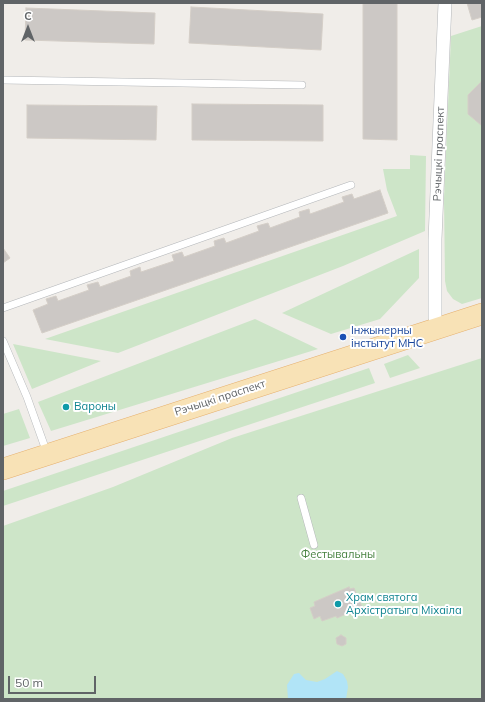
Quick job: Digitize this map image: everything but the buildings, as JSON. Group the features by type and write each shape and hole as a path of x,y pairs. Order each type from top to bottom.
{"main road":[{"name":"Рэчыцкі праспект","path":"3,469 482,314"}],"street":[{"name":"Рэчыцкі праспект","path":"438,328 435,318 435,239 445,3"}],"lane":[{"path":"3,80 302,85"},
{"path":"3,308 351,185"},
{"path":"3,341 27,397 47,454"},
{"path":"301,498 314,545"}],"green space":[{"path":"482,26 482,298 462,304 453,299 447,291 445,281 444,198 451,36"},
{"path":"410,155 426,156 425,231 343,266 118,353 45,339 397,216 387,190 383,169 410,169"},
{"path":"419,249 419,278 380,319 331,334 282,313"},
{"path":"255,319 318,349 51,431 38,402"},
{"path":"13,344 101,361 32,389"},
{"path":"408,355 420,368 390,378 384,364"},
{"name":"Фестывальны","path":"482,358 482,699 3,699 3,526 113,487 232,438"},
{"path":"369,368 375,383 3,506 3,491"},
{"path":"19,409 30,438 3,446 3,414"}],"water":[{"path":"337,671 343,674 347,681 348,687 346,699 288,699 287,685 294,674 299,673 306,680 317,682 325,679"}],"place":[{"name":"Інжынерны інстытут МНС","path":"343,337"},
{"name":"Вароны","path":"66,407"},
{"name":"Храм святога Архістратыга Міхаіла","path":"338,604"}]}
